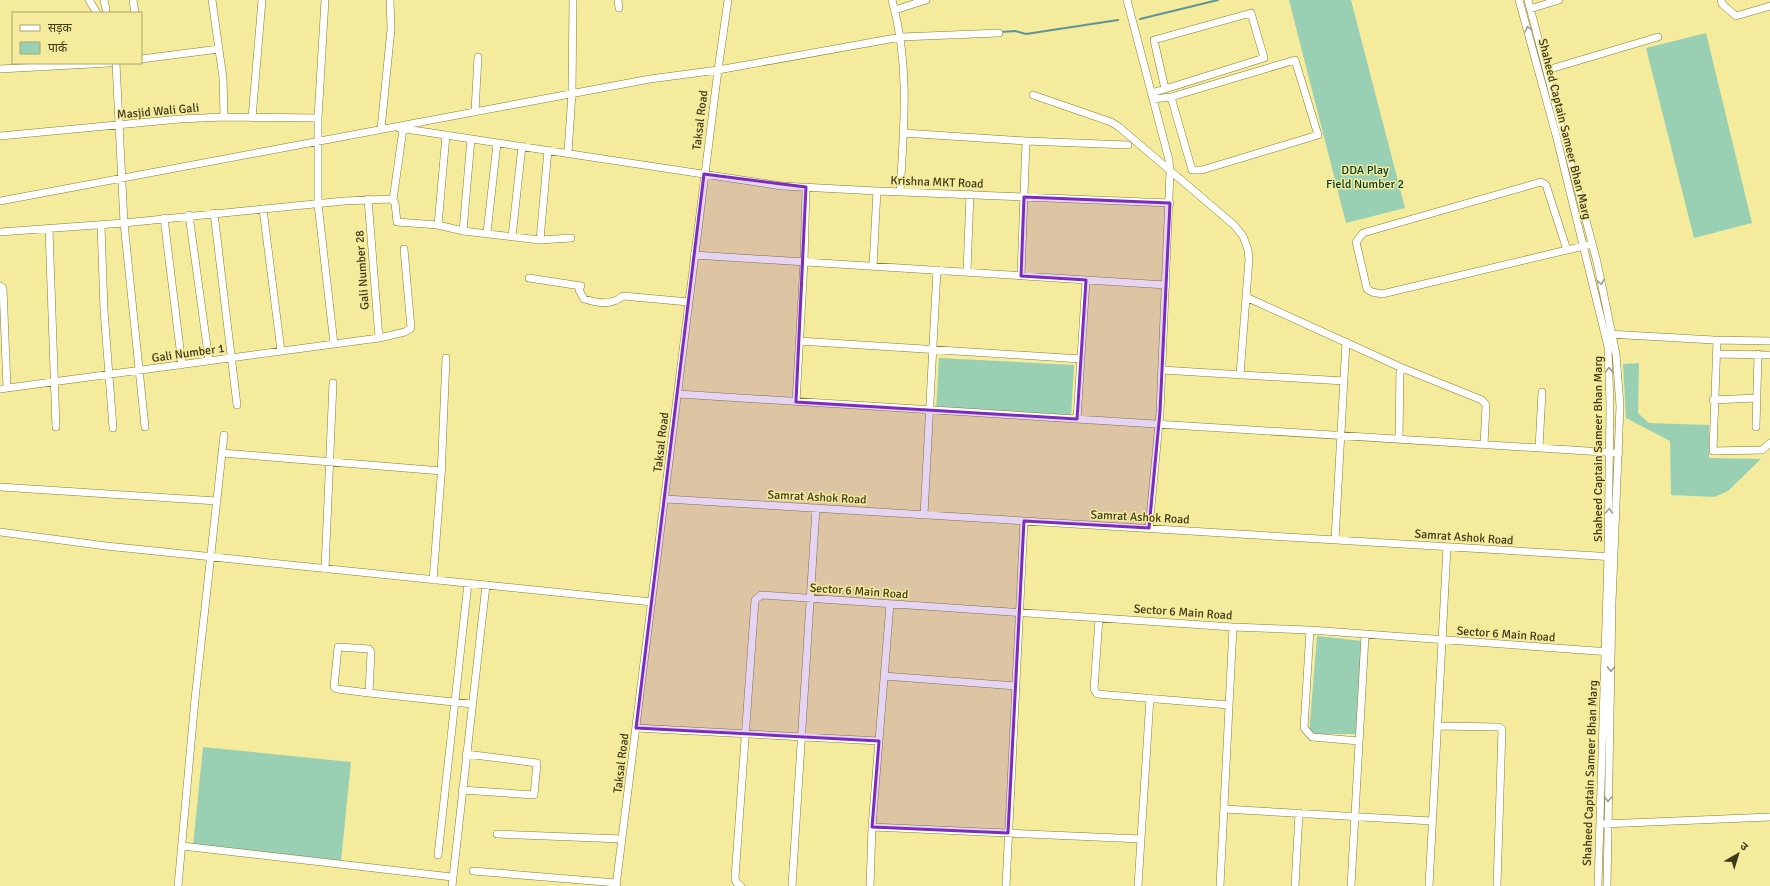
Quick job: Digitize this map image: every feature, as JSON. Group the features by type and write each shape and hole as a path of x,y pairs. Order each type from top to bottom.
{"street":[{"path":"89,0 96,12"},
{"path":"104,0 106,9"},
{"path":"133,0 135,12"},
{"path":"212,0 223,78 224,117"},
{"path":"252,118 262,0"},
{"path":"325,0 318,118 318,204 334,344"},
{"path":"381,129 391,29 390,0"},
{"path":"568,153 572,92 573,0"},
{"path":"618,0 619,8"},
{"name":"Taksal Road","path":"617,885 666,499 704,174 728,0"},
{"path":"892,0 901,37 905,65 900,192"},
{"path":"895,10 926,0"},
{"path":"1127,0 1169,160 1170,172 1170,203 1159,424 1149,528"},
{"name":"Shaheed Captain Sameer Bhan Marg","path":"1519,0 1592,244 1609,334 1611,557 1608,652 1599,825 1598,886"},
{"name":"Shaheed Captain Sameer Bhan Marg","path":"1528,0 1547,70 1584,246 1616,354 1620,406 1619,452 1611,557"},
{"path":"1530,8 1558,0"},
{"path":"1721,0 1722,4 1736,16 1770,6"},
{"path":"1152,96 1165,89 1264,58 1251,13 1154,40 1165,89"},
{"path":"0,201 381,129 393,128 572,92 650,79 718,70 901,37 999,33"},
{"path":"1547,70 1658,37"},
{"path":"142,57 219,49"},
{"path":"475,111 478,57"},
{"path":"1152,96 1171,97 1295,60 1318,135 1202,170 1192,170 1171,97"},
{"path":"0,69 88,64"},
{"path":"116,64 124,223 145,427"},
{"path":"1033,95 1115,124 1170,172 1224,215 1243,236 1248,250 1249,259 1240,375"},
{"name":"Masjid Wali Gali","path":"0,136 224,117 318,118"},
{"name":"Krishna MKT Road","path":"393,128 471,138 704,174 806,187 1170,203"},
{"path":"403,129 393,200 397,222 540,240 571,238"},
{"path":"903,133 1026,141 1128,144"},
{"path":"438,226 446,135"},
{"path":"463,230 471,138"},
{"path":"1021,276 1026,141"},
{"path":"487,233 497,142"},
{"path":"512,237 522,146"},
{"path":"540,240 548,150"},
{"path":"1567,250 1546,185 1541,182 1363,233 1356,242 1367,289 1372,292 1382,294 1584,246 1592,244"},
{"path":"796,402 804,262 806,187"},
{"path":"873,266 877,191"},
{"path":"967,272 970,194"},
{"path":"0,232 124,223 189,215 368,199 393,200"},
{"name":"Gali Number 28","path":"368,199 379,338"},
{"path":"263,209 281,351"},
{"path":"214,213 233,358 237,405"},
{"path":"189,215 209,361"},
{"path":"164,218 182,364"},
{"path":"101,224 112,428"},
{"path":"49,229 56,427"},
{"name":"Gali Number 1","path":"4,388 379,338 405,332 411,328 404,249"},
{"path":"694,255 1166,285"},
{"path":"924,515 936,270"},
{"path":"528,278 581,286 579,290 584,299 602,304 617,301 623,296 689,302"},
{"path":"1077,419 1086,280"},
{"path":"0,286 3,288 4,388"},
{"path":"1246,297 1400,367 1485,402 1484,445"},
{"path":"1609,334 1717,340 1770,340"},
{"path":"1717,340 1713,400 1712,451 1762,450 1770,443"},
{"path":"799,341 1081,359"},
{"path":"1335,540 1342,436 1346,342"},
{"path":"1716,354 1770,354"},
{"path":"1756,427 1758,354"},
{"path":"433,580 442,471 446,358"},
{"path":"1399,439 1400,367"},
{"path":"1162,370 1344,381"},
{"path":"325,568 333,383"},
{"path":"1539,448 1542,392"},
{"path":"678,394 1484,445 1619,452"},
{"path":"1713,400 1757,398"},
{"path":"178,886 195,699 212,557 224,435"},
{"path":"222,454 442,471"},
{"path":"0,487 217,501"},
{"name":"Samrat Ashok Road","path":"666,499 1611,557"},
{"path":"792,886 816,508"},
{"path":"1006,886 1024,521"},
{"path":"0,532 106,546 652,602"},
{"path":"1429,886 1446,547"},
{"path":"438,855 468,583"},
{"path":"452,886 486,585"},
{"name":"Sector 6 Main Road","path":"746,734 754,600 761,595 1233,627 1310,630 1365,636 1608,652"},
{"path":"870,886 872,827 890,604"},
{"path":"1099,618 1094,689 1100,695 1229,705"},
{"path":"1220,886 1233,627"},
{"path":"1310,630 1304,728 1312,737 1359,741"},
{"path":"1351,886 1365,636"},
{"path":"368,693 371,652 369,649 338,647 334,687 338,689 368,693 456,701 472,704"},
{"name":"Shaheed Captain Sameer Bhan Marg","path":"1607,886 1608,652"},
{"path":"884,676 1016,686"},
{"path":"1138,886 1150,698"},
{"path":"1437,726 1499,727 1502,729 1497,886"},
{"path":"636,728 879,741"},
{"path":"741,886 736,882 735,878 746,734"},
{"path":"462,790 534,795 537,763 466,754"},
{"path":"1224,809 1432,821"},
{"path":"1295,886 1298,813"},
{"path":"1599,825 1770,817"},
{"path":"872,827 1141,839"},
{"path":"497,834 622,838"},
{"path":"182,846 452,877"},
{"path":"473,871 617,885"}],"highlighted area":[{"path":"704,174 806,187 796,402 1077,419 1086,280 1021,276 1024,197 1170,203 1160,412 1149,528 1024,521 1008,833 872,827 879,741 636,728"}],"green space":[{"name":"DDA Play Field Number 2","path":"1289,0 1351,0 1405,208 1346,223"},
{"path":"1706,33 1752,223 1694,238 1646,48"},
{"path":"939,358 1074,365 1071,418 936,411"},
{"path":"1639,363 1638,413 1649,423 1709,425 1709,458 1761,459 1728,491 1714,497 1671,495 1670,441 1626,418 1623,364"},
{"path":"1317,636 1362,641 1356,734 1309,734"},
{"path":"203,747 351,762 341,861 193,846"}],"waterway":[{"path":"1140,19 1218,0"},
{"path":"1001,32 1015,31 1026,34 1118,20"}]}
